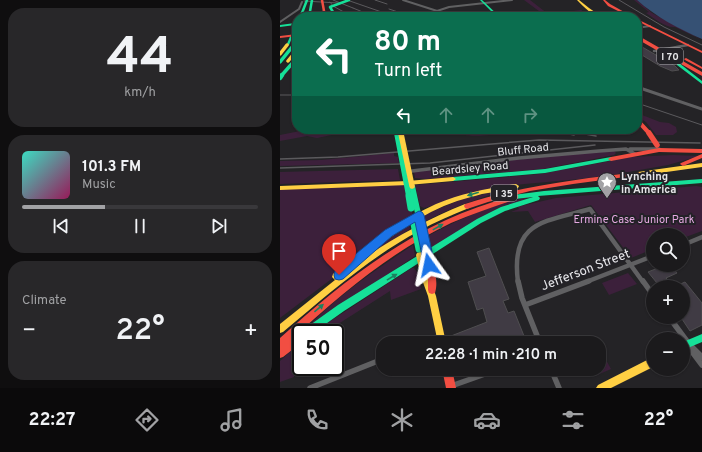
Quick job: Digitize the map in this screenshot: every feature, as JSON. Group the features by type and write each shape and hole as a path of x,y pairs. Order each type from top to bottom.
{"main road":[{"path":"310,12 312,0"},
{"path":"315,12 317,0"},
{"path":"322,0 323,12"},
{"path":"334,12 330,9 334,4 348,0"},
{"path":"574,0 589,12"},
{"path":"578,0 593,12"},
{"path":"604,0 609,5 622,12"},
{"path":"302,12 304,1"},
{"path":"482,2 493,12"},
{"path":"642,22 702,52"},
{"path":"280,26 292,29"},
{"path":"281,37 292,31"},
{"path":"280,53 292,33"},
{"path":"642,40 702,68"},
{"name":"I 70","path":"642,41 702,78"},
{"name":"I 70","path":"642,41 702,74"},
{"path":"280,61 292,47"},
{"path":"280,71 292,56"},
{"path":"280,78 292,64"},
{"path":"678,64 702,83"},
{"path":"642,125 650,133 658,148"},
{"path":"397,134 416,216 421,259 425,277 432,296 440,336"},
{"path":"401,134 414,207"},
{"name":"Beardsley Road","path":"280,188 408,183 521,174 635,154 658,148 702,151"},
{"path":"649,172 691,161 702,156"},
{"name":"I 35","path":"280,328 332,287 404,237 440,217 470,204 502,194 702,165"},
{"path":"666,184 688,180 702,174"},
{"name":"I 35","path":"280,344 358,277 404,246 445,223 472,211 505,200 536,194 702,181"},
{"path":"280,328 382,238 416,216 458,198 490,190 521,186 581,182"},
{"path":"319,324 346,305 479,221 503,209 532,200 573,191"},
{"path":"417,223 425,246 432,275 432,296"},
{"path":"690,343 702,338"},
{"path":"280,354 292,344"},
{"path":"601,388 646,366"},
{"path":"449,376 451,387"}],"street":[{"path":"403,0 440,12"},
{"path":"410,2 416,0"},
{"path":"437,11 482,2 512,0"},
{"path":"295,12 299,9 304,1"},
{"path":"280,22 292,14"},
{"path":"642,27 650,26"},
{"path":"654,51 688,45"},
{"path":"280,53 292,51"},
{"path":"280,61 292,59"},
{"path":"642,89 701,109 702,104"},
{"name":"Beardsley Road","path":"626,149 658,148"},
{"path":"626,149 635,154"},
{"name":"Bluff Road","path":"412,171 540,155 626,149"},
{"path":"537,336 519,291 516,278 521,241 528,230 536,225 590,208 646,285"},
{"path":"690,241 702,237"},
{"name":"Jefferson Street","path":"525,305 646,259"},
{"path":"690,348 702,357"},
{"path":"690,350 702,366"},
{"path":"310,388 376,362"},
{"path":"451,387 480,376"},
{"path":"554,376 559,388"}],"green space":[{"path":"524,0 530,0 545,12 540,12"},
{"path":"634,0 637,0 652,13 702,40 675,27 667,26 660,22 646,13 649,12"},
{"path":"581,10 584,12 564,12"},
{"path":"642,115 660,122 669,123 676,127 677,132 673,135 656,135 646,122 642,119"},
{"path":"292,133 292,134 336,134 317,138 307,136 280,141 280,135"},
{"path":"460,134 496,134 474,136"},
{"path":"614,151 616,153 614,155 543,169 426,179 415,178 414,172 539,157"},
{"path":"394,153 394,156 398,157 399,163 280,166 280,161 321,160"},
{"path":"673,155 699,156 668,165 617,174 503,186 424,208 420,206 415,185 540,174 631,157"},
{"path":"398,169 400,180 280,184 280,172"},
{"path":"406,182 413,217 409,223 410,229 370,255 375,246 280,318 280,187"},
{"name":"Ermine Case Junior Park","path":"696,186 702,187 702,231 690,235 690,228 646,228 646,252 631,258 591,205 535,222 528,211 511,212 519,209 518,207 521,206 556,198"},
{"path":"509,189 456,207 424,222 422,217 423,215 465,198"},
{"path":"541,195 525,199 432,247 428,245 426,237 454,223 511,201"},
{"path":"413,245 415,256 314,324 311,324 342,296"},
{"path":"412,268 414,268 418,273 421,289 391,300 390,291 338,324 326,324"},
{"path":"628,273 637,284 609,295 602,283"},
{"path":"292,350 292,376 294,377 280,382 280,361"},
{"path":"606,360 611,369 606,371"}],"water":[{"path":"637,0 702,0 702,39 668,22"}],"building":[{"path":"642,47 675,66 679,70 672,71 660,66 642,55"},
{"path":"489,248 509,299 503,301 508,313 514,311 524,336 451,336 487,322 483,308 477,310 468,282 486,276 477,252"},
{"path":"648,272 677,273 666,278 668,280 655,280"},
{"path":"690,288 702,303 702,325 690,331 685,324 690,324"}],"railway":[{"path":"333,0 363,12"},
{"path":"347,0 382,12"},
{"path":"375,0 387,4"},
{"path":"619,0 639,12"},
{"path":"304,1 330,3"},
{"path":"330,3 338,3"},
{"path":"330,3 333,6 344,12"},
{"path":"389,9 398,12"},
{"path":"642,14 664,27 702,45"},
{"path":"280,95 292,95"},
{"path":"642,105 702,125"},
{"path":"569,134 574,135"},
{"path":"585,134 596,136"},
{"path":"280,159 338,157 539,140 700,143"},
{"path":"280,168 430,163 595,145"}],"traffic: fast":[{"path":"302,12 307,0"},
{"path":"310,12 312,0"},
{"path":"333,12 330,7 349,0"},
{"path":"481,0 494,12"},
{"path":"280,26 292,25"},
{"path":"287,45 292,34"},
{"path":"280,62 292,47"},
{"path":"280,78 292,64"},
{"path":"678,64 702,83"},
{"path":"397,134 411,208"},
{"path":"453,179 545,171 611,159"},
{"path":"515,197 544,193 702,181"},
{"path":"412,186 419,218"},
{"path":"319,324 341,308 479,221 503,209 537,198"},
{"path":"420,222 425,246"},
{"path":"414,224 419,249"},
{"path":"690,343 702,338"}],"traffic: slow":[{"path":"578,0 593,12"},
{"path":"280,54 287,45"},
{"path":"288,61 292,56"},
{"path":"401,134 412,186"},
{"path":"638,174 702,165"},
{"path":"280,188 408,183 453,179"},
{"path":"336,277 378,242 398,228 439,205 462,197 516,186"},
{"path":"280,329 345,276 392,244 441,217 467,206"},
{"path":"420,255 425,277 432,296 441,336"},
{"path":"601,388 646,366"}],"traffic: jam":[{"path":"322,0 324,11"},
{"path":"604,0 609,5 622,12"},
{"path":"642,22 702,52"},
{"path":"280,37 292,36"},
{"path":"642,40 702,74"},
{"path":"686,59 702,68"},
{"path":"642,125 649,133"},
{"path":"649,133 657,145"},
{"path":"611,159 659,150 702,151"},
{"path":"683,164 702,156"},
{"path":"467,206 488,199 551,185 638,174"},
{"path":"280,344 333,297 388,256 448,222 481,208 515,197"},
{"path":"427,252 432,275 432,290"},
{"path":"280,354 292,344"},
{"path":"448,376 451,388"}],"place":[{"name":"Lynching in America","path":"607,199"}],"route":[{"path":"339,275 382,238 413,217 419,215 429,265"}]}
